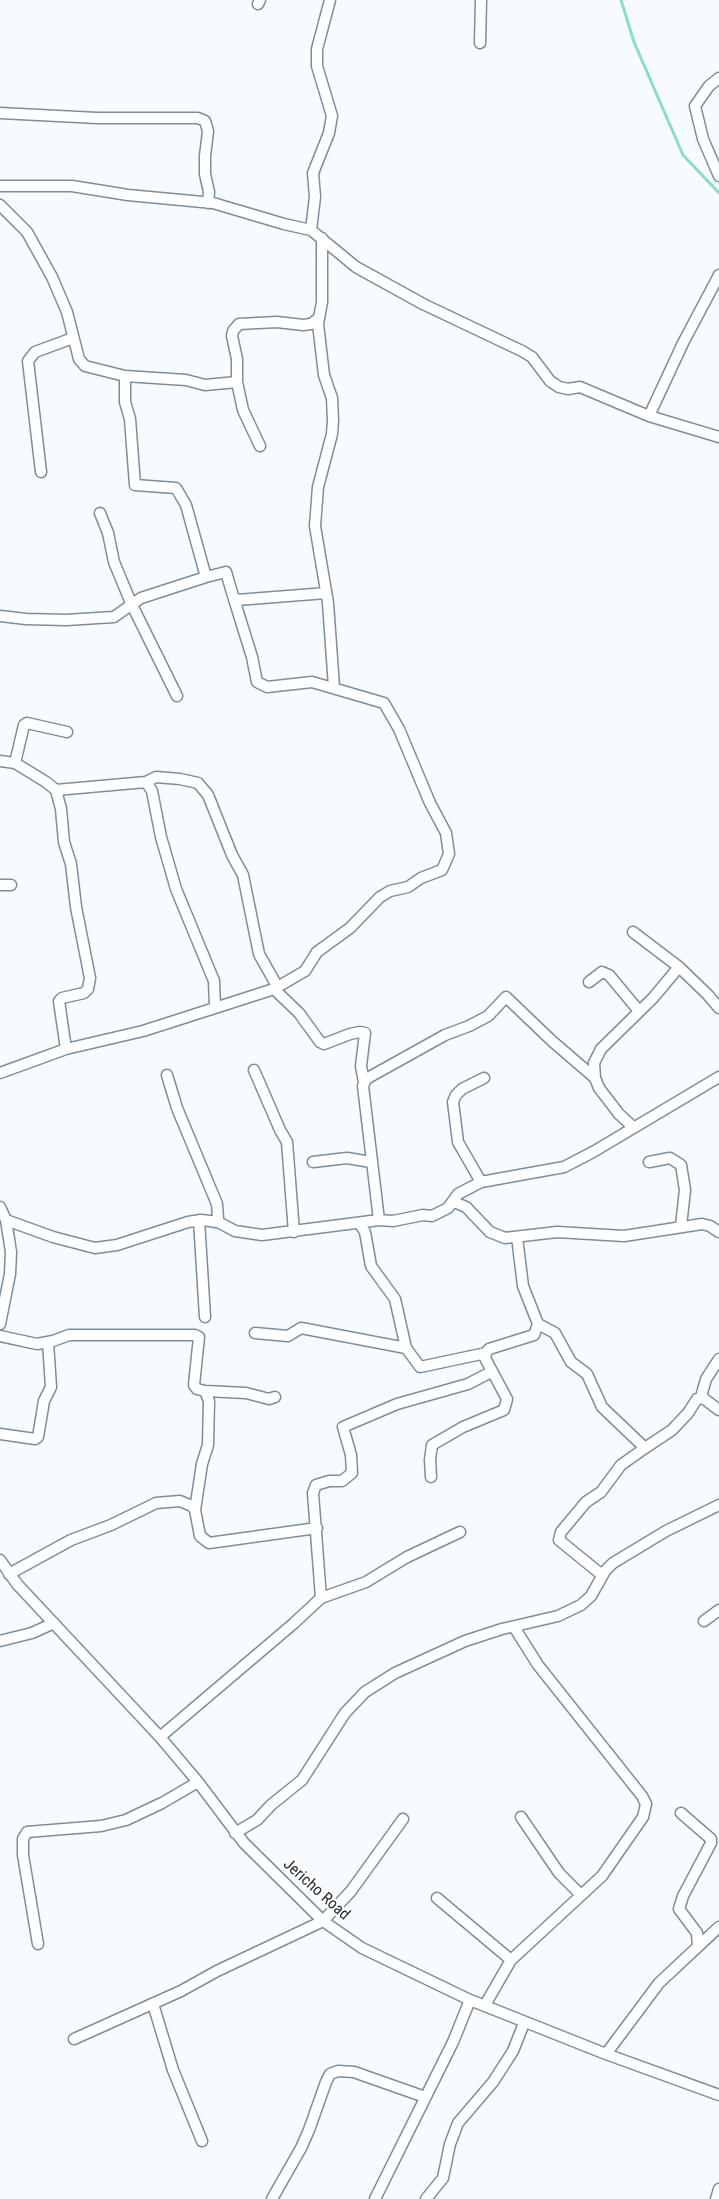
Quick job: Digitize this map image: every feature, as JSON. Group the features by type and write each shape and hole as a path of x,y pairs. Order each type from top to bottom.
{"street":[{"path":"311,230 315,197 313,173 329,133 332,116 317,66 317,49 330,0"},
{"path":"480,43 482,0"},
{"path":"719,78 709,86 694,106 703,139 717,164 719,176"},
{"path":"0,113 97,118 198,118 205,121 208,131 205,165 209,192 208,203"},
{"path":"0,186 72,186 128,195 208,203 311,230 356,267 423,304 532,357 550,381 559,387 568,389 580,387 649,416 719,437"},
{"path":"0,205 27,232 52,278 67,312 79,359 85,366 124,376 186,380 205,385 237,382"},
{"path":"322,238 323,279 319,345 324,375 332,399 333,421 332,434 318,487 315,526 326,593 334,687"},
{"path":"649,416 683,343 719,275"},
{"path":"260,446 243,410 237,382 237,359 232,336 235,327 244,324 277,322 303,325 311,324 319,318"},
{"path":"41,472 28,361 35,352 73,338"},
{"path":"124,376 135,485 176,488 186,505 206,577"},
{"path":"100,513 108,533 114,562 131,603 177,696"},
{"path":"0,616 66,620 114,617 141,598 226,572 252,657 257,682 267,687 312,682 384,702 413,758 426,796 446,833 449,854 442,870 421,878 408,887 390,891 380,897 350,928 317,952 305,971 276,988 142,1031 66,1049 0,1073"},
{"path":"234,599 326,593"},
{"path":"15,763 24,725 27,723 67,732"},
{"path":"0,762 15,763 57,790 146,782 156,777 180,778 198,783 208,795 232,855 243,875 259,954 276,988 299,1013 320,1042 324,1044 350,1034 365,1033 361,1066 379,1220"},
{"path":"146,782 152,791 160,837 176,889 214,981 215,1007"},
{"path":"57,790 64,842 71,864 76,907 90,978 88,989 84,993 62,998 59,1001 66,1049"},
{"path":"633,932 679,967 719,1008"},
{"path":"633,1127 619,1114 599,1088 595,1078 594,1063 601,1048 653,998 679,967"},
{"path":"589,982 602,972 609,975 639,1011"},
{"path":"364,1082 445,1035 488,1016 506,997 595,1078"},
{"path":"254,1070 287,1142 294,1232"},
{"path":"167,1075 177,1108 217,1204 218,1218 214,1222"},
{"path":"6,1220 53,1237 95,1248 117,1245 199,1220 214,1222 244,1233 262,1235 379,1220 432,1216 448,1208 458,1194 481,1182 564,1167 719,1077"},
{"path":"481,1182 458,1142 453,1102 462,1089 484,1078"},
{"path":"313,1162 347,1158 371,1162"},
{"path":"649,1162 670,1158 681,1165 685,1190 681,1226"},
{"path":"454,1202 466,1208 490,1232 506,1238 557,1232 624,1236 702,1224 719,1232"},
{"path":"0,1207 6,1220 11,1252 0,1320"},
{"path":"199,1220 205,1317"},
{"path":"358,1223 365,1232 371,1266 395,1299 406,1348 420,1367 486,1353"},
{"path":"431,1477 432,1445 463,1427 504,1410 507,1399 484,1358 486,1353 489,1349 534,1335 538,1324 524,1286 517,1237"},
{"path":"538,1324 555,1333 571,1362 587,1374 602,1407 645,1448"},
{"path":"255,1333 288,1336 301,1328 406,1348"},
{"path":"0,1336 37,1344 69,1335 195,1335 199,1337 194,1385 197,1389 246,1394 268,1399 275,1397"},
{"path":"0,1434 38,1437 44,1401 51,1387 48,1342"},
{"path":"703,1398 703,1386 719,1359"},
{"path":"321,1598 314,1488 321,1483 342,1481 352,1473 351,1455 343,1427 397,1404 468,1384 491,1372"},
{"path":"205,1391 209,1401 208,1445 195,1510 200,1536 208,1543 316,1528"},
{"path":"602,1575 559,1540 561,1532 586,1502 601,1492 621,1465 672,1430 697,1399 703,1398 719,1410"},
{"path":"9,1574 71,1540 111,1525 156,1503 185,1502 195,1510"},
{"path":"235,1833 257,1820 271,1805 302,1780 345,1713 365,1692 395,1673 465,1641 558,1616 581,1605 591,1596 602,1575 613,1563 666,1531 719,1505"},
{"path":"160,1737 321,1598 366,1582 407,1557 460,1532"},
{"name":"Jericho Road","path":"0,1560 9,1574 160,1737 198,1782 235,1833 322,1921 362,1948 470,2000 524,2023 719,2095"},
{"path":"704,1621 719,1610"},
{"path":"0,1641 54,1623"},
{"path":"485,2006 511,1960 602,1876 643,1817 646,1804 538,1665 514,1627"},
{"path":"38,1944 22,1856 23,1839 27,1832 101,1826 126,1820 198,1782"},
{"path":"681,1813 711,1839 679,1909 697,1933 698,1946"},
{"path":"521,1817 559,1873 581,1895"},
{"path":"74,2039 153,2004 322,1921 351,1891 403,1819"},
{"path":"437,1898 511,1960"},
{"path":"606,2054 659,1983 719,1927"},
{"path":"375,2199 453,2042 470,2000"},
{"path":"153,2004 173,2070 202,2141"},
{"path":"426,2199 443,2178 450,2144 458,2123 493,2082 513,2051 524,2023"},
{"path":"272,2199 302,2148 330,2074 338,2071 354,2072 425,2097"},
{"path":"716,2199 719,2189"}],"waterway":[{"path":"621,0 634,42 683,155 719,193"}]}
